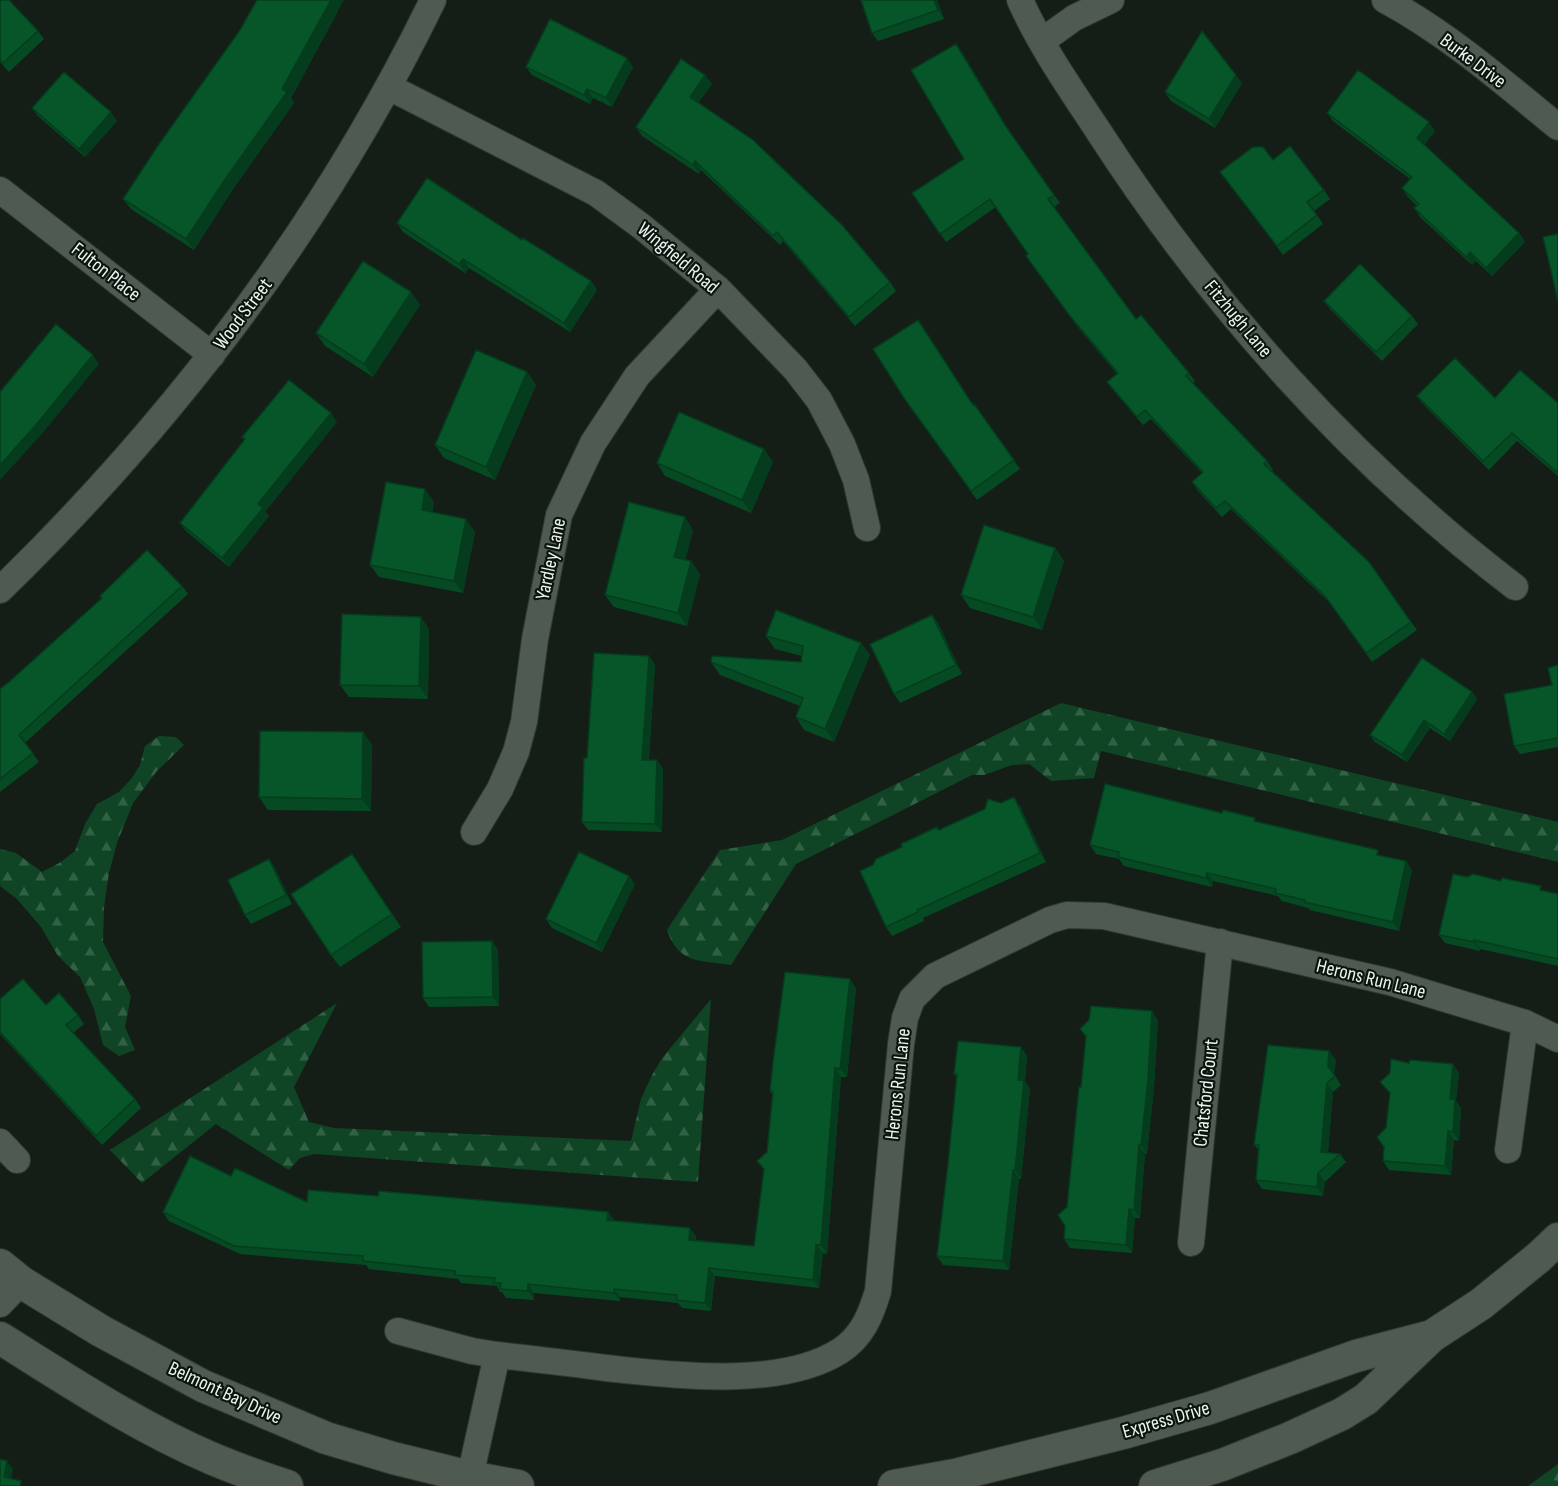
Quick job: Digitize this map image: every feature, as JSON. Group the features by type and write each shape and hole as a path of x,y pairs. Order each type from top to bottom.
{"street":[{"name":"Wood Street","path":"0,590 105,483 245,313 299,236 351,155 433,0"},
{"name":"Fitzhugh Lane","path":"1020,0 1042,41 1118,162 1212,291 1302,393 1398,489 1515,587"},
{"path":"1042,41 1074,18 1111,0"},
{"name":"Burke Drive","path":"1385,0 1413,16 1481,64 1558,127"},
{"name":"Wingfield Road","path":"389,87 596,193 641,226 718,289 795,369 819,400 842,444 856,480 867,528"},
{"name":"Fulton Place","path":"0,190 212,355"},
{"name":"Yardley Lane","path":"474,832 500,789 516,752 524,722 535,639 559,515 593,443 638,376 718,289"},
{"name":"Herons Run Lane","path":"398,1331 463,1349 497,1355 700,1376 751,1375 786,1371 824,1360 842,1350 867,1324 876,1299 901,1044 905,1018 912,999 935,976 1033,927 1067,915 1104,916 1390,982 1524,1023 1558,1039"},
{"name":"Chatsford Court","path":"1191,1244 1220,942"},
{"path":"1508,1150 1524,1023"},
{"name":"Express Drive","path":"1155,1486 1222,1465 1342,1414 1366,1399 1432,1336 1481,1304 1558,1239"},
{"path":"0,1304 11,1273"},
{"name":"Belmont Bay Drive","path":"11,1273 101,1330 203,1386 326,1438 469,1482"},
{"name":"Express Drive","path":"894,1486 955,1475 1123,1433 1210,1408 1356,1356 1432,1336"},
{"path":"0,1338 153,1430 212,1459 286,1486"},
{"path":"497,1355 469,1482 518,1486"}],"green space":[{"path":"1061,703 1558,822 1558,862 1101,751 1094,778 1051,781 1029,764 1012,765 984,775 972,775 796,864 731,965 691,958 684,955 672,941 667,930 720,850 782,840"},
{"path":"159,736 176,737 184,745 157,771 133,803 117,843 109,873 104,907 103,942 131,996 125,1027 135,1050 119,1056 103,1045 94,1009 80,977 58,956 41,927 17,899 0,886 0,849 16,853 42,872 61,862 75,851 85,824 97,804 119,792 132,778 140,765 145,746"},
{"path":"711,999 698,1182 314,1154 300,1158 289,1170 216,1124 142,1183 110,1150 337,1003 294,1087 309,1122 334,1128 631,1141 641,1099 652,1075 663,1057"},
{"path":"1558,1464 1558,1486 1528,1486"}],"building":[{"path":"0,0 9,0 38,31 3,63 0,60"},
{"path":"257,0 331,0 282,89 287,92 186,239 123,199 240,30"},
{"path":"861,0 934,0 938,10 872,33"},
{"path":"550,19 627,58 606,98 587,89 584,95 526,67"},
{"path":"1202,31 1236,75 1209,119 1165,92"},
{"path":"956,44 1005,125 1054,195 1048,199 1136,319 1141,315 1189,373 1186,376 1267,461 1264,464 1369,562 1411,622 1366,653 1325,596 1225,501 1216,508 1192,482 1203,472 1145,410 1137,417 1107,382 1118,373 1070,316 1026,256 1028,254 990,199 940,234 912,193 964,159 911,70"},
{"path":"681,59 705,75 690,97 753,140 842,225 890,282 849,317 777,232 773,236 695,161 693,165 636,127"},
{"path":"1358,70 1429,122 1417,138 1519,233 1486,268 1470,252 1466,257 1414,208 1419,204 1402,188 1412,177 1327,113"},
{"path":"64,72 111,112 79,149 32,108"},
{"path":"1290,146 1324,190 1307,202 1317,215 1277,246 1220,172 1253,147 1263,147 1273,160"},
{"path":"427,178 522,240 523,238 591,281 564,323 463,259 459,264 397,223"},
{"path":"1558,234 1558,301 1543,237"},
{"path":"363,261 411,292 364,364 316,333"},
{"path":"1360,264 1412,316 1376,352 1324,301"},
{"path":"918,320 973,405 1014,460 971,491 904,398 873,349"},
{"path":"56,324 93,355 0,465 0,392"},
{"path":"476,350 527,372 486,467 435,445"},
{"path":"1455,358 1495,398 1520,370 1558,403 1558,473 1512,433 1483,461 1417,396"},
{"path":"289,380 331,413 258,504 263,508 222,558 180,523 245,439 242,437"},
{"path":"679,412 764,449 742,500 657,463"},
{"path":"386,482 425,489 422,510 466,519 454,581 370,565"},
{"path":"629,502 685,517 674,557 691,561 678,613 605,595"},
{"path":"984,525 1055,548 1033,617 961,595"},
{"path":"147,550 182,586 19,735 33,753 0,779 0,689 102,598 100,596"},
{"path":"776,610 861,643 825,729 796,717 803,698 711,662 712,656 801,662 803,646 766,636"},
{"path":"342,614 421,617 419,686 340,685"},
{"path":"932,615 956,665 894,694 870,644"},
{"path":"594,653 649,656 642,760 657,760 655,824 582,822 584,758 587,758"},
{"path":"1422,658 1472,692 1444,734 1424,720 1402,755 1370,735"},
{"path":"1558,665 1558,738 1514,746 1504,694 1552,685 1548,668"},
{"path":"260,731 363,732 362,799 259,797"},
{"path":"1105,784 1222,813 1223,810 1255,818 1254,821 1378,850 1377,855 1406,861 1393,922 1304,902 1305,900 1275,893 1276,889 1207,873 1206,878 1118,857 1119,852 1090,845"},
{"path":"1014,797 1040,853 917,910 918,912 886,927 860,871 873,865 876,859 902,847 901,844 937,827 939,830 985,809 988,799 1001,803"},
{"path":"579,852 629,876 596,943 546,919"},
{"path":"352,854 392,914 331,955 291,894"},
{"path":"269,859 286,895 245,915 228,880"},
{"path":"1453,874 1467,877 1473,874 1501,881 1502,878 1541,886 1540,890 1558,894 1558,959 1474,940 1474,942 1439,935"},
{"path":"492,941 493,997 423,998 422,942"},
{"path":"785,972 850,979 840,1069 835,1068 821,1245 816,1245 813,1280 709,1268 705,1303 676,1300 677,1295 614,1289 614,1293 528,1284 528,1291 500,1289 501,1283 494,1283 495,1278 455,1275 455,1271 363,1261 363,1256 234,1246 163,1212 190,1156 231,1176 235,1168 307,1202 308,1190 378,1196 379,1191 558,1207 608,1212 607,1220 690,1228 689,1240 754,1246 764,1169 757,1161 767,1152 773,1092 770,1091"},
{"path":"23,979 46,1005 59,993 78,1015 66,1025 135,1099 96,1136 0,1032 0,999"},
{"path":"1091,1006 1152,1011 1148,1079 1141,1145 1139,1145 1134,1210 1129,1209 1126,1245 1064,1239 1065,1226 1058,1215 1067,1207 1086,1036 1080,1029 1089,1020"},
{"path":"958,1041 1021,1047 1018,1080 1024,1080 1003,1261 937,1256 957,1074 954,1074"},
{"path":"1268,1045 1329,1051 1328,1066 1335,1076 1327,1083 1321,1152 1340,1154 1318,1173 1317,1187 1256,1180 1259,1145 1254,1145"},
{"path":"1391,1059 1409,1063 1410,1060 1453,1064 1450,1099 1455,1099 1453,1132 1448,1131 1445,1166 1383,1161 1384,1147 1377,1137 1386,1128 1390,1093 1380,1082 1390,1073"},
{"path":"0,1459 7,1461 4,1477 21,1481 20,1486 0,1486"}]}
